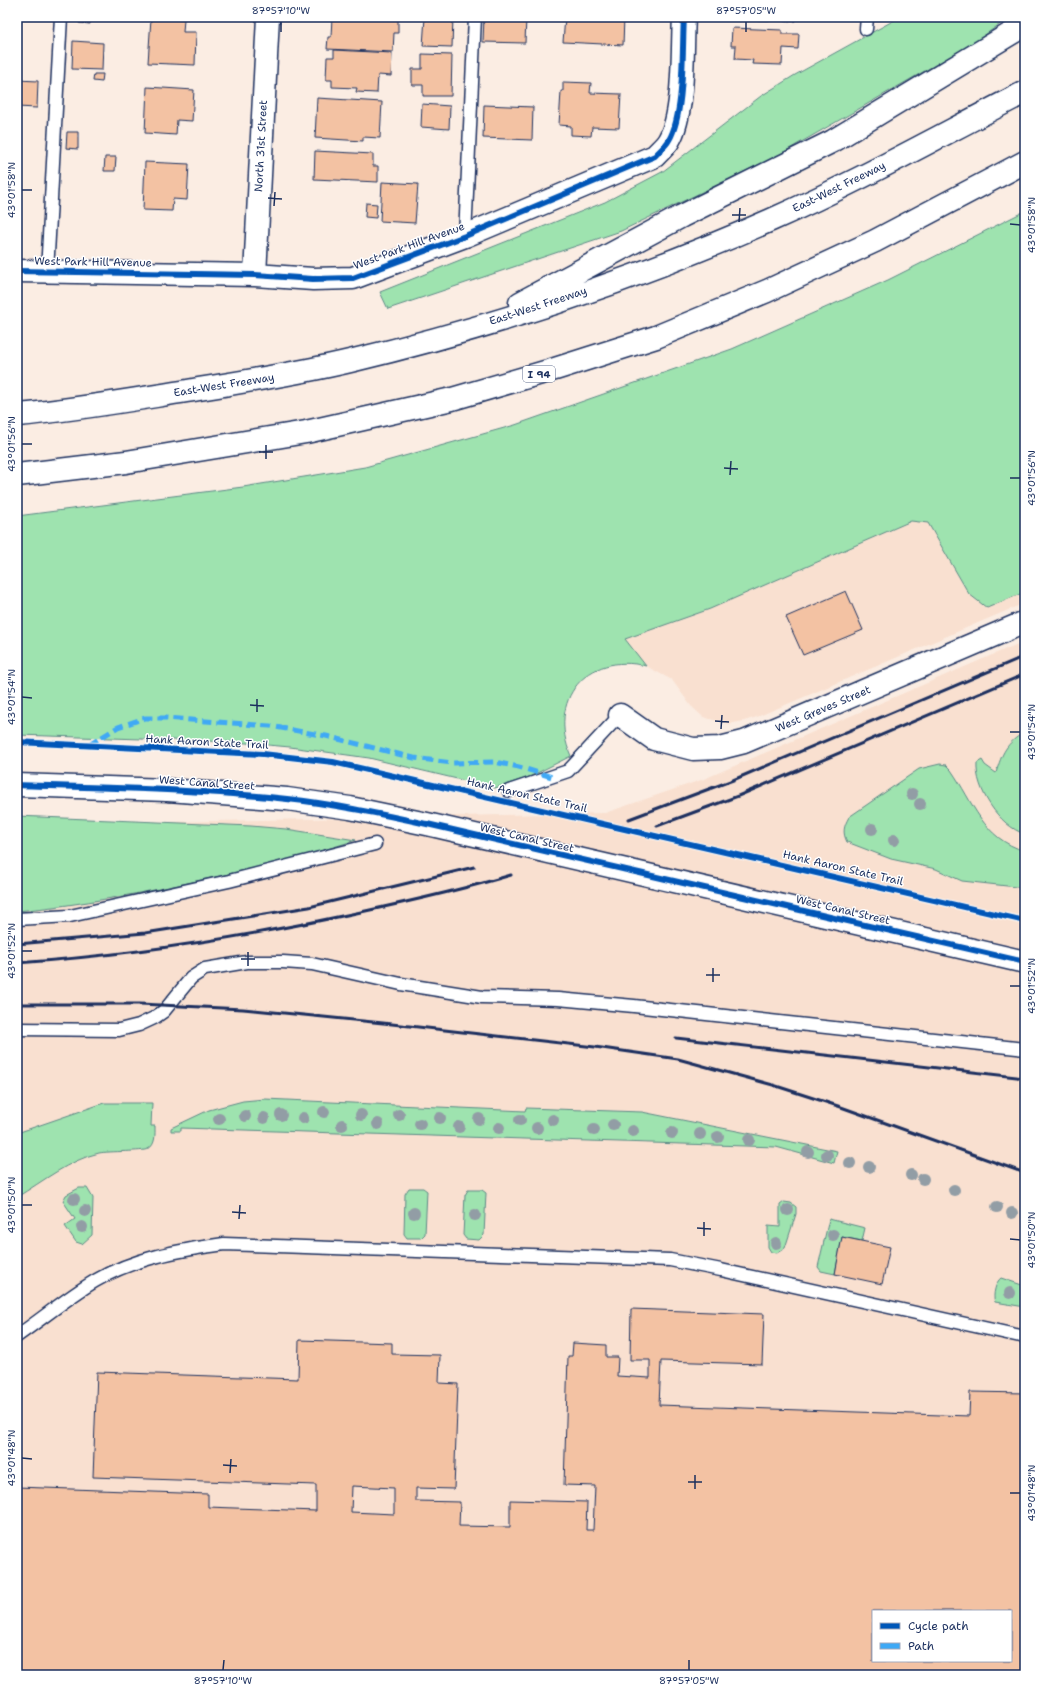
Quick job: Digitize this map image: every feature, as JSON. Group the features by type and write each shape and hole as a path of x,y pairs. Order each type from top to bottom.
{"main road":[{"name":"North 31st Street","path":"254,275 268,17"},
{"name":"West Park Hill Avenue","path":"17,271 254,275 313,279 353,278 465,236 655,156 669,141 676,123 680,98 684,17"},
{"path":"481,325 682,216 833,141 1025,25"},
{"name":"East-West Freeway","path":"17,415 112,403 283,375 351,361 481,325 552,303 662,264 772,220 875,170 1025,92"},
{"name":"I 94","path":"17,475 126,462 306,432 452,399 555,369 656,337 767,291 875,241 1025,162"},
{"name":"West Greves Street","path":"620,715 654,739 693,749 720,748 744,742 1025,622"},
{"name":"West Canal Street","path":"17,784 168,790 288,799 350,808 427,824 1025,962"}],"lane":[{"path":"47,272 61,17"},
{"path":"465,236 475,17"},
{"path":"509,791 568,772 620,715"},
{"path":"17,919 70,916 222,883 375,844"},
{"path":"17,1029 119,1030 139,1025 154,1018 164,1011 191,978 205,969 247,962 284,962 312,964 401,984 482,997 558,999 634,1006 1025,1048"},
{"path":"17,1336 95,1281 109,1274 137,1262 180,1250 224,1244 670,1260 1025,1337"}],"shaded area":[{"path":"1025,475 1025,603 757,717 728,724 703,717 691,706 672,680 646,666 624,639 710,609 911,521"},
{"path":"1025,641 1025,1675 17,1675 17,816 167,822 605,813 704,779"}],"green space":[{"path":"900,17 1010,17 975,42 777,156 621,231 388,309 380,292 605,202 662,172 761,96 795,75"},
{"path":"1025,211 1025,592 987,608 969,594 928,523 911,521 710,609 625,639 646,666 625,663 606,666 590,673 577,685 568,699 564,717 565,736 571,756 527,778 495,788 369,758 290,747 235,742 17,735 17,516 243,487 365,467 515,425 732,349 888,280"},
{"path":"1025,732 1025,834 1015,830 1006,823 990,805 980,784 977,773 977,763 982,760 985,765 996,773 1000,760 1006,749 1013,740"},
{"path":"940,764 946,765 951,770 980,818 989,828 999,838 1010,845 1025,851 1025,888 962,881 936,869 891,859 847,842 844,835 844,829 849,817 919,769"},
{"path":"17,816 251,826 286,829 356,840 244,871 135,894 88,902 17,911"},
{"path":"265,1099 525,1111 526,1108 642,1112 837,1151 834,1163 776,1147 181,1128 181,1131 171,1131 171,1128 209,1110 243,1101"},
{"path":"104,1103 152,1103 151,1126 155,1126 155,1132 154,1142 151,1147 145,1150 104,1152 88,1156 66,1166 17,1197 17,1133"},
{"path":"79,1188 87,1188 93,1198 92,1235 82,1244 76,1242 65,1226 75,1219 63,1201 66,1195"},
{"path":"409,1188 423,1188 427,1191 425,1234 421,1238 407,1238 404,1234 405,1194"},
{"path":"468,1190 482,1190 486,1193 484,1235 479,1240 466,1239 463,1235 465,1195"},
{"path":"784,1202 791,1203 796,1207 796,1214 785,1248 777,1253 771,1252 768,1247 768,1226 780,1227 780,1205"},
{"path":"829,1219 865,1228 862,1241 842,1237 835,1274 821,1271 818,1267"},
{"path":"1001,1278 1025,1286 1025,1307 995,1302 995,1289"}],"building":[{"path":"79,17 90,17 90,24 79,23"},
{"path":"332,17 398,17 398,33 394,33 393,52 327,49 328,37 331,37"},
{"path":"425,17 453,17 452,47 423,46"},
{"path":"484,17 526,17 525,43 483,42"},
{"path":"565,17 624,17 623,45 563,42"},
{"path":"729,17 796,17 796,21 729,19"},
{"path":"151,18 184,19 183,32 196,32 195,65 148,63"},
{"path":"732,28 782,30 782,34 799,34 798,49 783,48 782,65 752,64 753,60 735,59 736,46 731,46"},
{"path":"73,41 103,43 102,70 72,69"},
{"path":"334,50 392,53 391,76 378,75 377,93 356,92 357,88 332,87 332,80 326,80 327,57 334,57"},
{"path":"422,54 452,55 451,96 423,96 423,85 412,85 412,69 422,69"},
{"path":"94,74 103,74 102,82 93,81"},
{"path":"17,80 38,81 37,108 17,107"},
{"path":"563,82 591,83 590,93 621,94 619,128 592,127 591,136 571,135 571,126 559,125"},
{"path":"147,87 194,90 192,121 177,120 176,135 145,133"},
{"path":"317,98 382,102 380,138 363,137 363,141 315,138"},
{"path":"422,104 450,106 449,129 421,127"},
{"path":"484,105 533,107 532,140 483,138"},
{"path":"67,132 78,132 78,149 66,148"},
{"path":"315,151 373,154 373,166 378,166 378,182 314,179"},
{"path":"105,157 116,157 115,171 104,171"},
{"path":"145,162 189,164 187,200 173,199 172,211 143,210"},
{"path":"382,182 418,184 415,223 380,221"},
{"path":"366,203 377,204 376,218 365,217"},
{"path":"846,591 863,630 803,655 786,617"},
{"path":"842,1237 890,1247 882,1284 835,1274"},
{"path":"631,1309 764,1314 762,1364 661,1361 659,1405 969,1416 970,1392 1025,1393 1025,1675 17,1675 17,1487 208,1494 208,1507 316,1511 316,1485 93,1477 97,1372 298,1379 299,1340 392,1343 392,1354 440,1355 439,1383 458,1384 454,1489 416,1488 416,1501 460,1502 459,1526 510,1527 510,1500 587,1502 586,1530 593,1530 595,1486 564,1485 568,1356 572,1356 573,1343 606,1345 606,1357 618,1357 617,1376 650,1378 650,1360 630,1360","holes":["352,1486 394,1488 394,1514 351,1512"]}],"railway":[{"path":"629,819 733,780 1025,656"},
{"path":"657,826 738,796 1025,674"},
{"path":"17,944 145,933 309,907 474,867"},
{"path":"17,963 60,960 147,950 233,937 318,921 418,899 474,886 511,875"},
{"path":"17,1004 140,1004 243,1009 595,1047 678,1059 773,1085 841,1107 1025,1173"},
{"path":"676,1038 1025,1078"}],"marked path":[{"path":"89,745 118,727 145,718 166,718 270,726 326,736 414,758 452,763 494,762 519,767 552,777"}],"cycle path":[{"path":"17,271 255,275 313,279 353,278 465,236 655,156 669,140 678,114 682,80 684,17"},
{"name":"Hank Aaron State Trail","path":"17,742 263,754 333,762 1025,921"},
{"path":"17,785 152,789 220,793 287,799 340,806 427,824 1025,962"}]}
